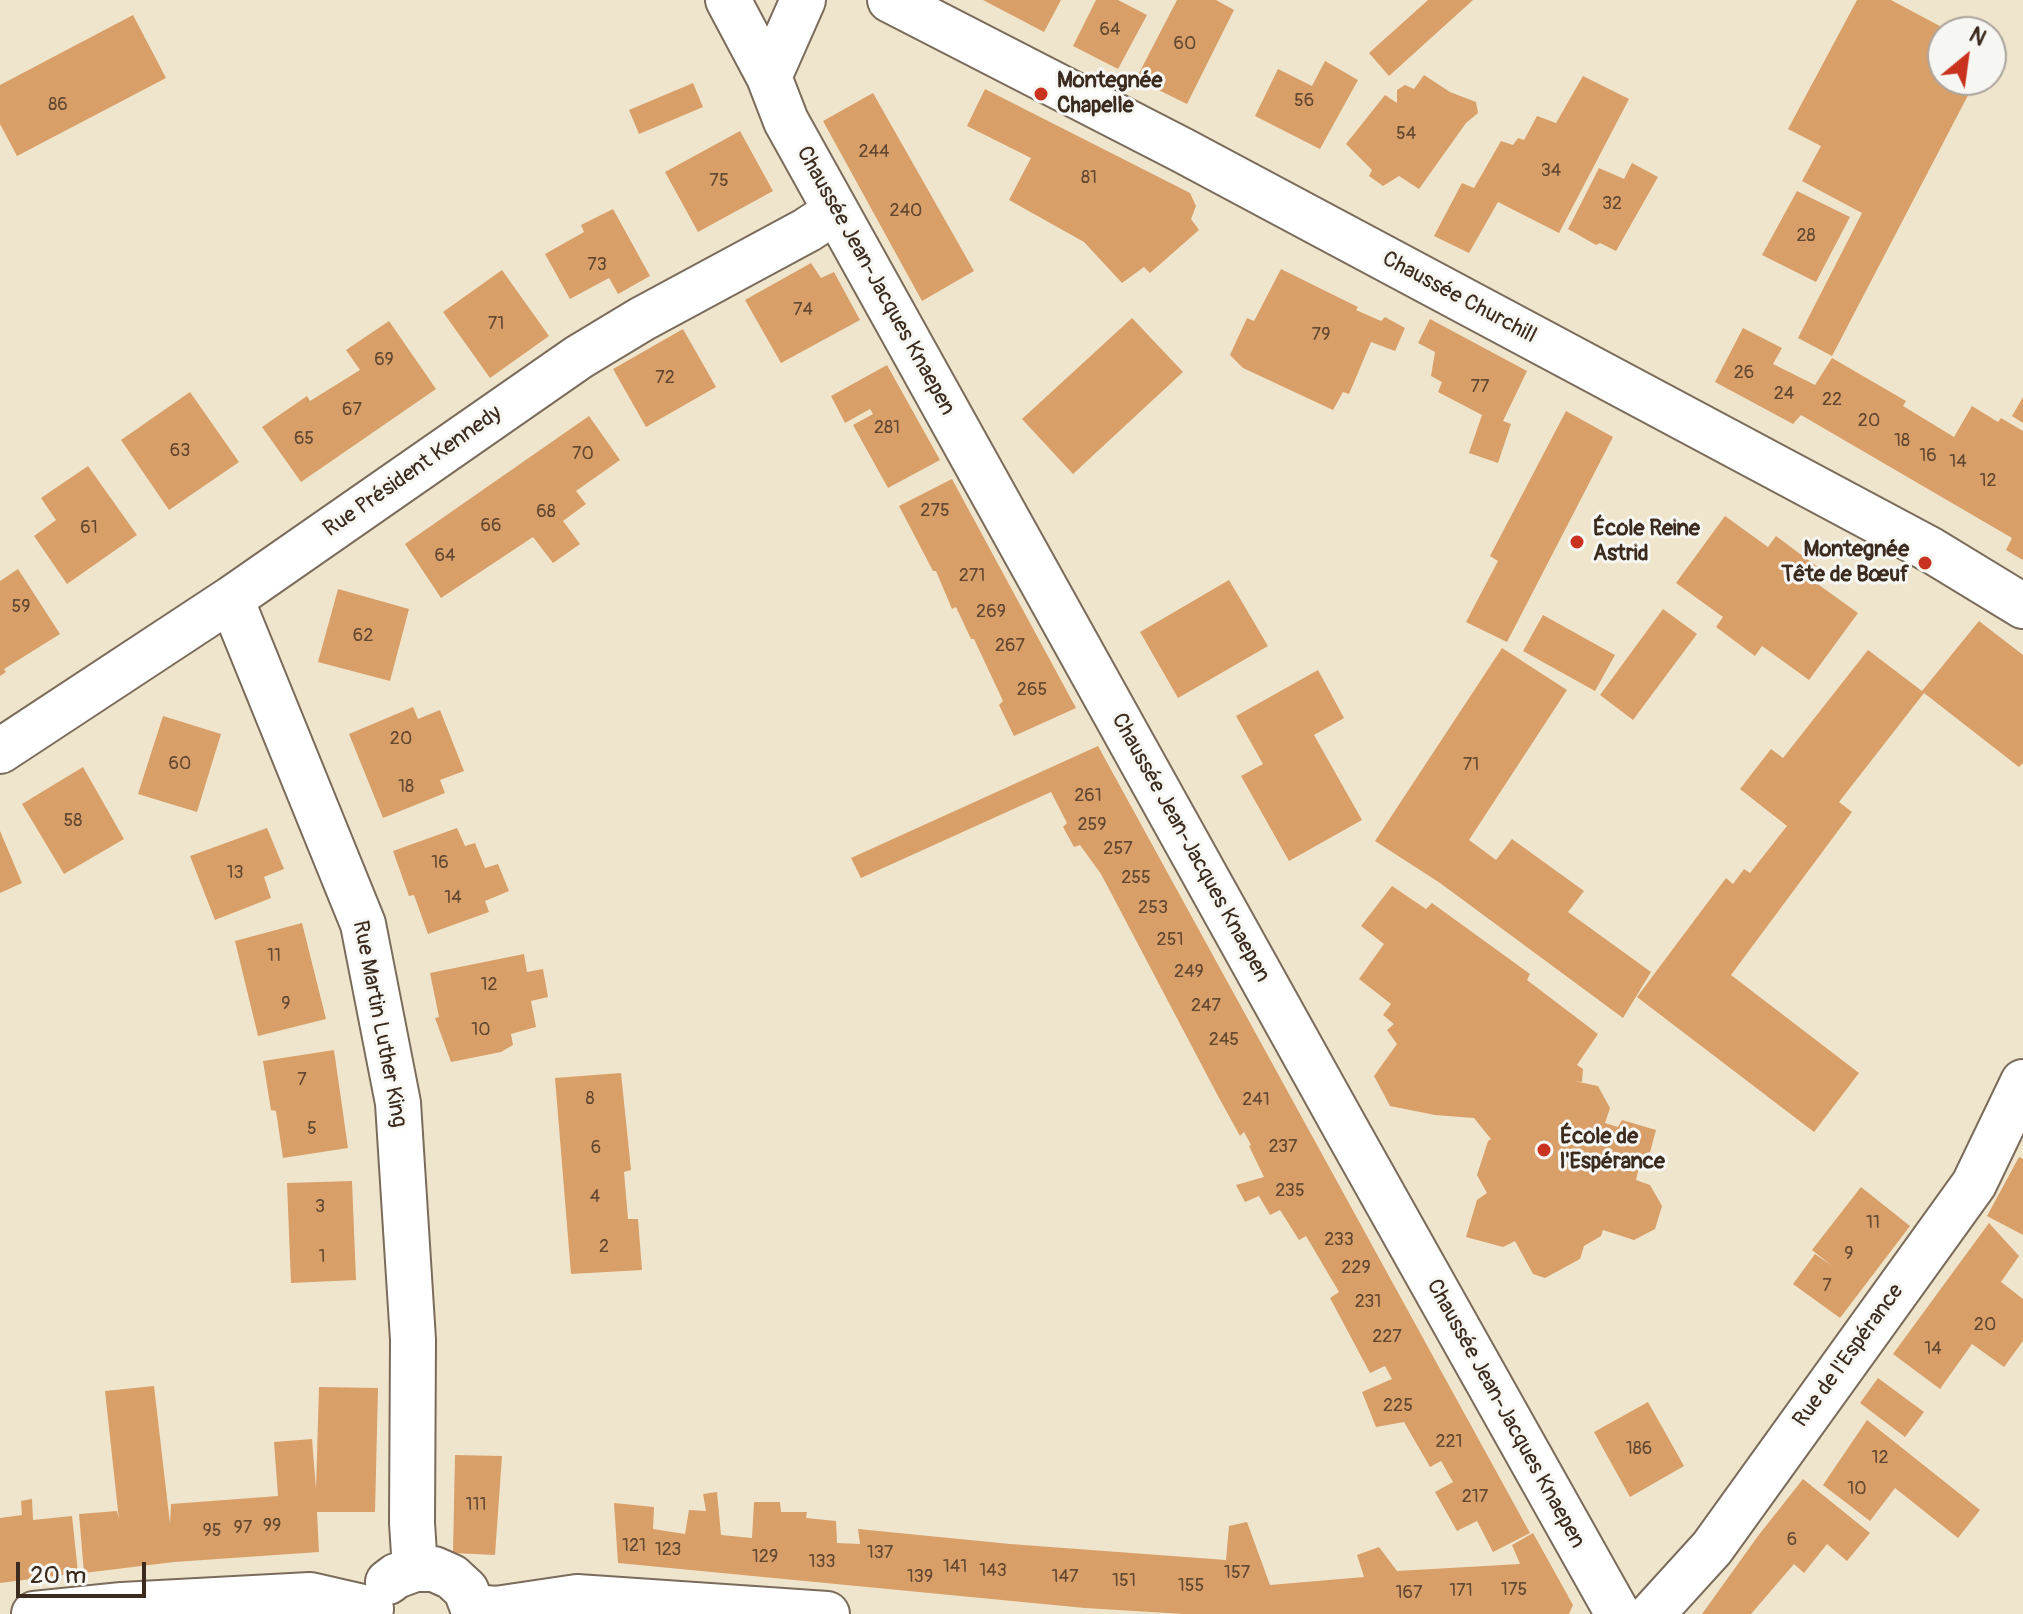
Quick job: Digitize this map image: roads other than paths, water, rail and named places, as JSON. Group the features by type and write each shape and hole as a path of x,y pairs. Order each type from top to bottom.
{"street":[{"name":"Chaussée Jean-Jacques Knaepen","path":"728,0 769,77 786,121 1618,1614"},
{"path":"769,77 803,0"},
{"name":"Chaussée Churchill","path":"890,0 1182,150 1931,550 2023,606"},
{"name":"Rue Président Kennedy","path":"0,751 231,599 579,357 836,211"},
{"name":"Rue Martin Luther King","path":"231,599 363,924 395,1088 413,1340 412,1523 415,1569"},
{"name":"Rue de l'Espérance","path":"1652,1614 1712,1548 1974,1184 2023,1082"},
{"path":"34,1614 122,1605 310,1595 371,1611 381,1587 396,1576 415,1569 434,1569 452,1577 466,1590 475,1610 577,1597 827,1614"}],"place":[{"name":"Montegnée Chapelle","path":"1041,94"},
{"name":"École Reine Astrid","path":"1577,542"},
{"name":"Montegnée Tête de Bœuf","path":"1925,563"},
{"name":"École de l'Espérance","path":"1544,1150"}]}
